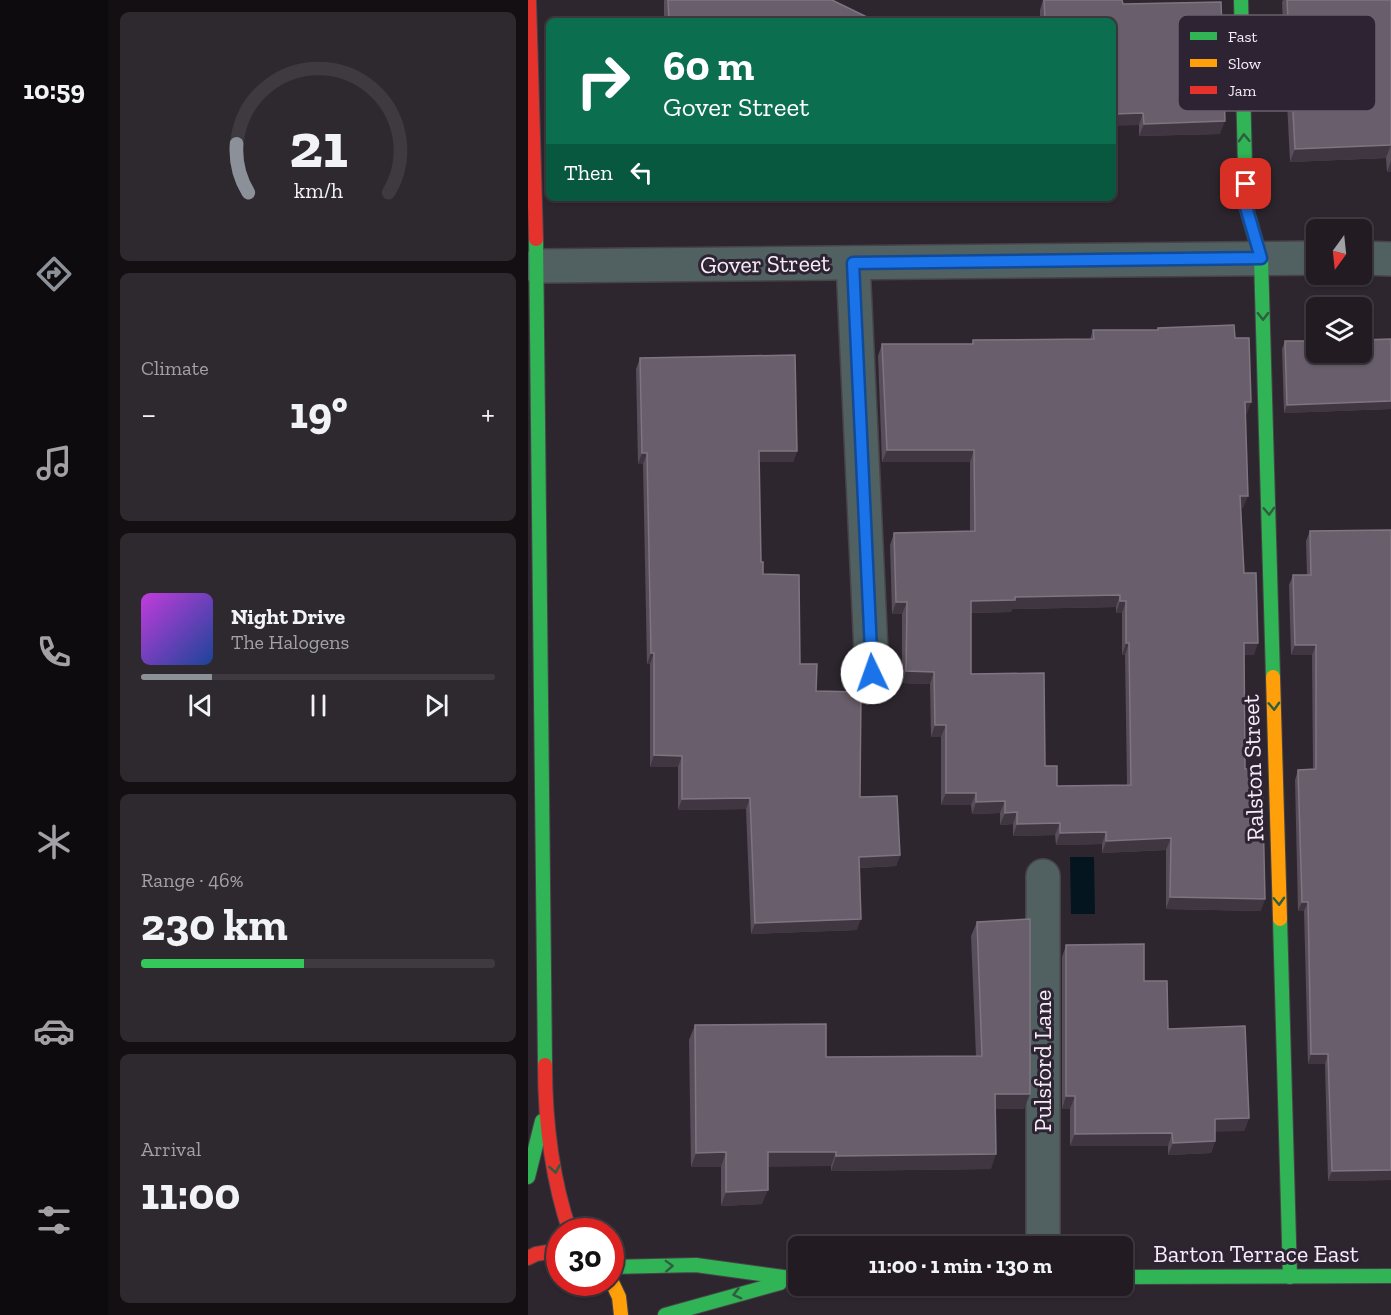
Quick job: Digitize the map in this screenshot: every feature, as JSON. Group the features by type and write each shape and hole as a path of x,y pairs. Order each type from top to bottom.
{"street":[{"path":"529,0 537,266 545,1111 561,1205 565,1218"},
{"name":"Ralston Street","path":"1241,0 1241,15"},
{"name":"Ralston Street","path":"1244,111 1246,207 1261,258 1290,1277"},
{"name":"Gover Street","path":"537,266 1306,258"},
{"path":"1372,258 1391,259"},
{"path":"853,263 872,673"},
{"name":"Pulsford Lane","path":"1043,876 1043,1236"},
{"path":"528,1177 545,1111"},
{"path":"528,1258 546,1252"},
{"path":"624,1267 696,1264 788,1278"},
{"name":"Barton Terrace East","path":"1133,1277 1391,1276"},
{"path":"665,1315 788,1281"},
{"path":"619,1296 621,1315"}],"water":[{"path":"1070,857 1094,857 1095,914 1071,914"}],"building":[{"path":"668,0 832,0 869,18 669,18"},
{"path":"1044,0 1122,0 1123,4 1221,2 1221,15 1178,15 1178,111 1225,111 1225,121 1144,124 1143,113 1116,114 1116,18 1045,18"},
{"path":"1287,0 1391,0 1391,145 1295,149 1293,111 1376,111 1376,15 1288,15"},
{"path":"1234,325 1235,338 1249,338 1251,402 1245,402 1248,496 1240,496 1244,573 1256,573 1258,643 1244,643 1245,769 1262,769 1265,899 1170,897 1171,838 1106,841 1106,832 1060,833 1060,823 1017,824 1017,812 1005,813 1005,801 976,802 976,793 946,793 946,725 935,725 934,672 906,671 907,602 896,602 894,533 975,531 974,450 887,450 882,344 973,344 973,340 1094,339 1093,330 1158,330 1158,328","holes":["1120,595 1120,601 1126,601 1126,643 1129,643 1131,785 1057,786 1057,766 1045,766 1044,673 971,674 971,601 1015,600 1015,597"]},
{"path":"1391,339 1391,401 1287,405 1285,341 1306,341 1306,363 1372,363 1372,340"},
{"path":"795,355 797,451 759,451 763,574 799,575 800,664 817,664 816,691 861,692 860,797 897,796 900,855 859,857 861,919 755,923 750,798 682,799 682,756 654,755 654,653 651,653 647,453 642,453 640,358"},
{"path":"1391,530 1391,1170 1332,1171 1328,1054 1311,1054 1308,902 1302,902 1298,770 1316,769 1316,645 1295,645 1293,575 1311,575 1310,531"},
{"path":"1030,919 1030,1094 995,1094 996,1154 836,1156 836,1152 768,1152 768,1190 726,1192 726,1152 696,1153 695,1025 826,1024 826,1057 982,1056 977,922"},
{"path":"1144,944 1144,981 1167,981 1168,1029 1245,1026 1249,1118 1215,1119 1215,1141 1173,1143 1172,1133 1075,1134 1075,1096 1066,1096 1066,945"}],"traffic: fast":[{"path":"1241,0 1241,15"},
{"path":"1244,111 1246,207 1261,258 1273,677"},
{"path":"536,239 545,1065"},
{"path":"1280,919 1290,1277"},
{"path":"528,1177 542,1121"},
{"path":"624,1267 696,1265 788,1278"},
{"path":"1133,1277 1391,1276"},
{"path":"665,1315 780,1283"}],"traffic: slow":[{"path":"1273,677 1280,919"},
{"path":"619,1296 621,1315"}],"traffic: jam":[{"path":"529,0 536,239"},
{"path":"545,1065 546,1107 551,1150 566,1218"},
{"path":"528,1258 546,1252"}],"route":[{"path":"872,673 863,519 853,263 1261,258 1246,207 1246,184"}]}
